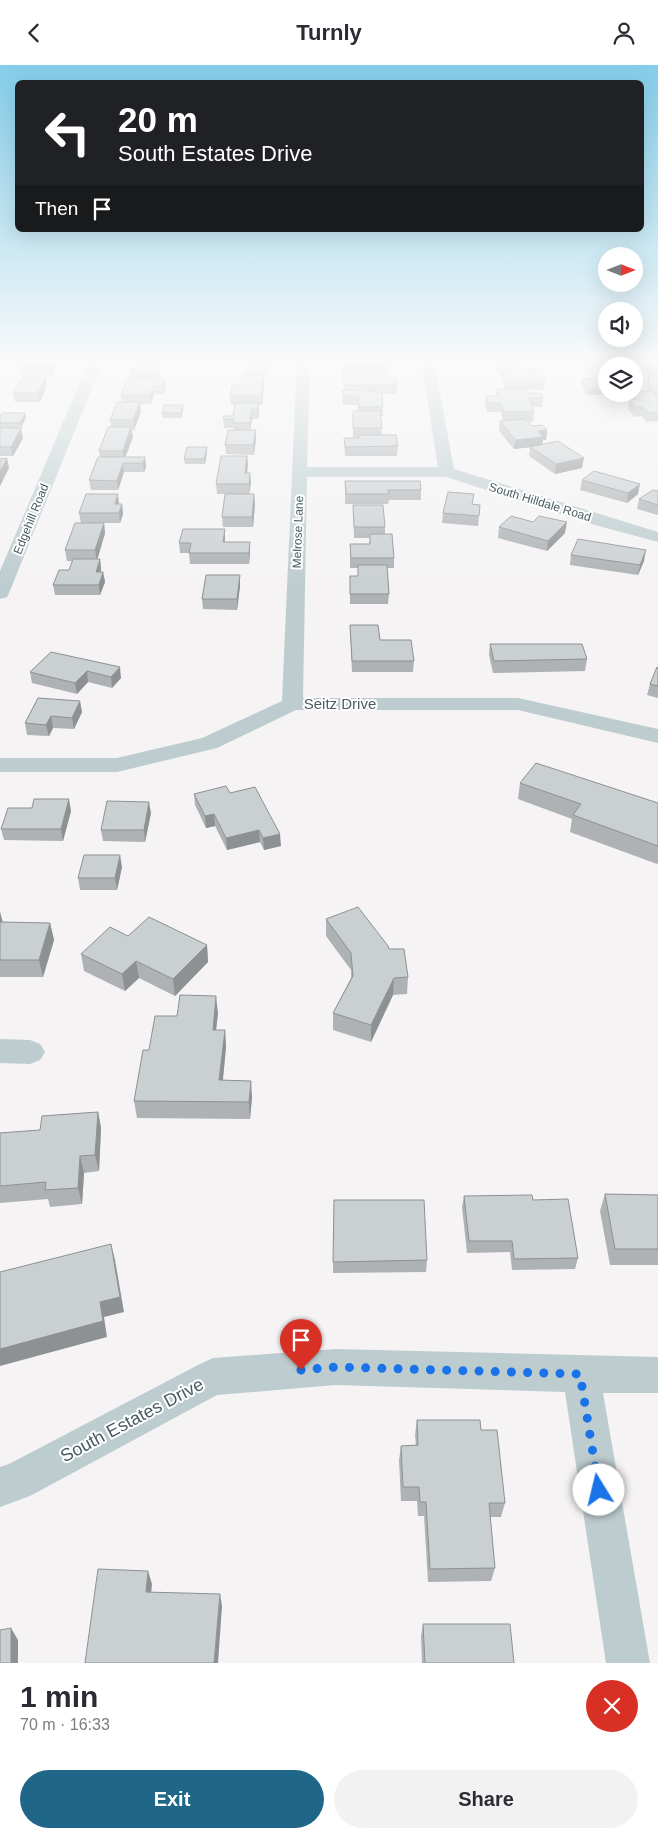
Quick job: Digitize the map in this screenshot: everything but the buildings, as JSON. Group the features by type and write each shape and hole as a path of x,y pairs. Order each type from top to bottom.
{"street":[{"name":"Edgehill Road","path":"0,593 65,436"},
{"name":"Melrose Lane","path":"292,704 301,436"},
{"path":"441,436 447,473"},
{"name":"South Hilldale Road","path":"300,472 447,473 600,521 658,537"},
{"name":"Seitz Drive","path":"0,765 117,765 209,743 292,704 518,704 658,737"},
{"path":"0,1051 30,1051"},
{"name":"South Estates Drive","path":"0,1487 16,1482 213,1377 336,1367 658,1375"},
{"path":"580,1374 628,1663"}],"route":[{"path":"301,1370 336,1367 580,1374 599,1490"}]}
